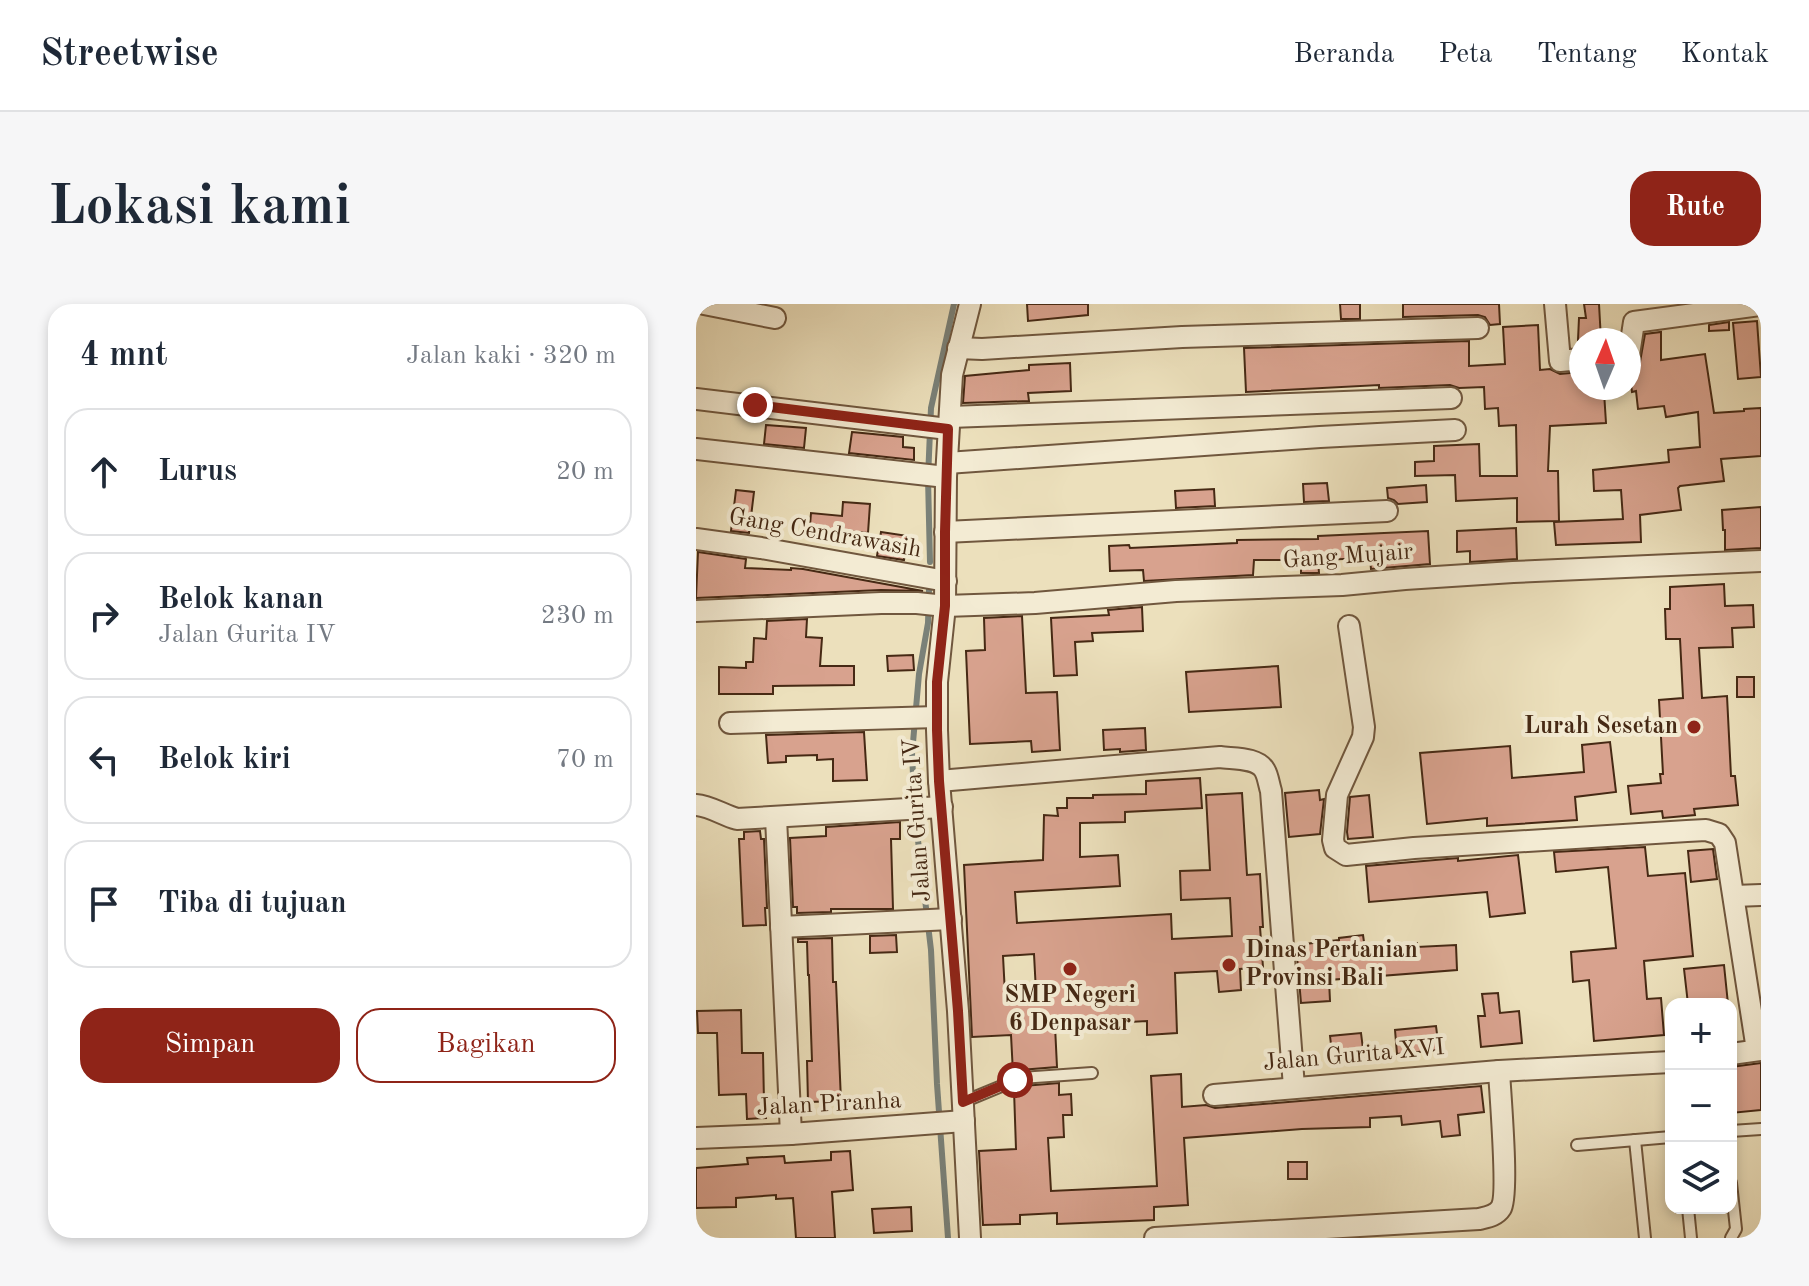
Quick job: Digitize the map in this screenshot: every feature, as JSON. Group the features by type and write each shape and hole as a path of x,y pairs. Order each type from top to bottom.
{"street":[{"path":"704,304 768,316"},
{"name":"Jalan Gurita IV","path":"970,304 952,375 939,473 946,581 934,717 939,781 938,919 961,1115 970,1238"},
{"path":"1555,304 1560,361 1569,360"},
{"path":"1633,328 1634,322 1761,305"},
{"path":"958,348 1478,328"},
{"path":"696,399 917,424 947,424 1451,398"},
{"path":"696,449 939,473 1320,437 1455,430"},
{"path":"945,532 1387,511"},
{"name":"Gang Cendrawasih","path":"696,539 946,581"},
{"name":"Gang Mujair","path":"696,611 917,603 942,606 1035,603 1176,591 1342,585 1513,572 1761,561"},
{"path":"1349,626 1364,727 1360,745 1337,795 1335,848 1346,855 1706,830 1719,834 1725,843 1759,1050 1737,1053"},
{"path":"730,723 934,717"},
{"path":"939,781 1220,757 1250,760 1265,769 1271,791 1294,1087"},
{"path":"696,805 704,805 737,819 939,808"},
{"path":"776,818 791,1134"},
{"path":"1734,896 1761,895"},
{"path":"781,927 938,919"},
{"path":"1155,1238 1479,1219 1496,1214 1503,1203 1499,1071 1665,1062"},
{"name":"Jalan Gurita XVI","path":"1214,1095 1499,1071"},
{"name":"Jalan Piranha","path":"696,1138 928,1125 961,1115"}],"lane":[{"path":"961,1115 1021,1078 1092,1073"},
{"path":"1737,1131 1761,1129"},
{"path":"1577,1145 1665,1138"},
{"path":"1635,1140 1645,1238"},
{"path":"1689,1214 1691,1238"},
{"path":"1731,1238 1736,1229 1734,1214"}],"building":[{"path":"1027,304 1088,304 1088,315 1028,321"},
{"path":"1340,304 1360,304 1360,319 1341,319"},
{"path":"1403,304 1499,304 1500,324 1490,325 1485,317 1478,315 1403,317"},
{"path":"1584,304 1599,304 1600,328 1579,328 1579,318 1586,318"},
{"path":"1757,321 1761,377 1738,379 1733,323"},
{"path":"1729,322 1729,330 1709,331 1709,325"},
{"path":"1538,325 1540,370 1569,373 1569,400 1605,400 1606,423 1550,426 1548,471 1558,471 1559,521 1517,522 1517,498 1456,501 1455,475 1415,476 1415,462 1434,461 1434,446 1479,444 1480,476 1517,476 1516,425 1499,426 1498,408 1485,409 1484,387 1379,388 1379,385 1246,392 1244,348 1469,341 1469,366 1505,364 1503,327"},
{"path":"1661,332 1661,360 1705,354 1714,413 1761,408 1761,456 1721,459 1724,481 1680,486 1681,510 1640,515 1641,542 1556,545 1554,522 1623,519 1621,490 1594,491 1593,470 1669,462 1668,450 1700,447 1698,412 1666,417 1664,406 1638,409 1645,334"},
{"path":"1070,363 1071,391 1028,393 1029,401 963,403 965,376 1029,370 1029,365"},
{"path":"766,425 806,428 804,448 764,444"},
{"path":"852,432 903,437 903,447 914,448 914,460 849,453"},
{"path":"1327,483 1329,501 1304,502 1303,484"},
{"path":"1426,485 1427,502 1398,504 1388,498 1387,488"},
{"path":"1214,489 1215,506 1176,508 1175,491"},
{"path":"736,490 754,492 749,533 731,531"},
{"path":"843,502 870,504 868,533 835,530 834,540 809,537 811,513 842,516"},
{"path":"1761,507 1761,548 1725,550 1722,510"},
{"path":"1516,528 1517,559 1470,562 1470,551 1457,552 1457,531"},
{"path":"1428,531 1430,564 1371,569 1370,558 1318,560 1319,573 1301,573 1301,564 1295,565 1295,560 1254,560 1253,575 1144,581 1143,570 1110,571 1109,546 1129,545 1130,548 1237,543 1237,540 1318,539 1318,536"},
{"path":"881,532 908,536 904,560 877,556"},
{"path":"698,552 746,559 745,568 803,569 923,591 696,598"},
{"path":"1724,584 1725,606 1753,605 1754,627 1732,628 1733,647 1699,648 1702,698 1727,696 1731,776 1735,776 1738,805 1694,809 1695,815 1663,818 1662,811 1631,814 1628,786 1661,783 1659,700 1683,698 1680,639 1666,639 1665,609 1670,609 1670,587"},
{"path":"1142,607 1143,631 1092,633 1093,641 1075,642 1077,675 1054,676 1051,618 1109,615 1108,610"},
{"path":"1022,616 1026,693 1057,692 1060,750 1032,752 1031,741 970,744 966,651 985,650 984,618"},
{"path":"807,619 806,637 822,638 820,666 854,666 854,685 773,686 773,694 719,694 719,667 746,668 746,662 753,662 754,638 766,639 767,621"},
{"path":"913,655 914,670 888,671 887,656"},
{"path":"1278,666 1281,707 1189,712 1186,672"},
{"path":"1737,677 1754,677 1754,697 1737,697"},
{"path":"1145,728 1146,750 1104,750 1103,730"},
{"path":"864,732 867,780 833,781 833,759 817,760 817,755 786,756 786,762 768,763 766,735"},
{"path":"1610,742 1616,792 1575,797 1577,820 1487,826 1487,818 1427,824 1420,753 1510,746 1512,778 1584,772 1582,745"},
{"path":"1200,778 1202,808 1125,812 1125,822 1080,823 1080,857 1118,855 1120,886 1015,892 1017,923 1171,914 1172,939 1232,936 1230,898 1181,900 1180,871 1210,870 1206,795 1242,793 1247,875 1260,874 1263,967 1240,969 1241,990 1219,992 1217,971 1175,973 1177,1033 1147,1035 1147,1021 1055,1026 1057,1067 1013,1073 1011,1035 972,1037 964,865 1043,860 1044,815 1058,816 1057,808 1067,808 1067,798 1146,794 1146,781","holes":["1034,954 1036,992 1005,994 1003,956"]},
{"path":"1319,790 1320,800 1324,799 1320,834 1289,837 1285,793"},
{"path":"1369,795 1373,837 1348,839 1350,797"},
{"path":"900,822 900,839 891,839 893,909 831,909 831,912 797,913 797,907 793,907 790,838 826,836 826,827"},
{"path":"760,831 761,839 764,839 766,925 743,926 739,839 744,839 744,832"},
{"path":"1645,847 1648,876 1685,873 1693,956 1644,961 1647,999 1661,998 1664,1035 1594,1041 1589,980 1573,982 1571,952 1616,948 1608,867 1556,872 1554,852"},
{"path":"1713,849 1717,879 1691,882 1688,851"},
{"path":"1518,855 1525,913 1490,917 1487,892 1369,902 1366,866"},
{"path":"896,935 897,952 870,953 870,936"},
{"path":"1363,935 1365,949 1417,943 1417,947 1456,945 1457,970 1329,980 1330,1001 1301,1003 1296,945"},
{"path":"832,938 841,1101 808,1102 807,1061 812,1061 807,942 798,942 798,939"},
{"path":"1724,965 1727,998 1687,998 1684,969"},
{"path":"1498,993 1500,1013 1519,1011 1522,1043 1481,1047 1478,1016 1485,1016 1482,994"},
{"path":"741,1010 742,1053 763,1053 766,1118 747,1119 746,1094 719,1095 717,1033 698,1033 697,1011"},
{"path":"1436,1026 1439,1050 1397,1054 1395,1030"},
{"path":"1361,1033 1364,1057 1333,1061 1330,1036"},
{"path":"1761,1063 1761,1110 1737,1112 1737,1066"},
{"path":"1181,1074 1182,1107 1206,1105 1215,1108 1481,1086 1484,1112 1458,1115 1460,1135 1442,1137 1440,1121 1402,1125 1401,1116 1370,1118 1370,1127 1184,1138 1188,1205 1154,1207 1154,1220 1057,1224 1057,1213 1020,1215 1020,1224 983,1225 979,1151 1016,1149 1014,1090 1023,1086 1059,1083 1059,1095 1071,1094 1072,1115 1063,1115 1064,1137 1048,1138 1051,1191 1157,1186 1151,1076"},
{"path":"850,1151 853,1190 832,1192 835,1238 796,1238 793,1198 776,1199 776,1195 736,1198 736,1207 696,1208 696,1168 748,1164 747,1158 784,1156 785,1163 831,1160 831,1152"},
{"path":"1288,1162 1307,1162 1307,1179 1288,1179"},
{"path":"911,1207 912,1231 874,1233 872,1209"}],"waterway":[{"path":"930,562 928,478 931,408 954,304"},
{"path":"929,589 928,623 919,674 912,754 915,815 931,950 948,1238"}],"place":[{"name":"Lurah Sesetan","path":"1694,727"},
{"name":"Dinas Pertanian Provinsi Bali","path":"1229,965"},
{"name":"SMP Negeri 6 Denpasar","path":"1070,969"}],"route":[{"path":"755,405 948,429 945,606 937,682 937,730 963,1102 1015,1080"}]}
